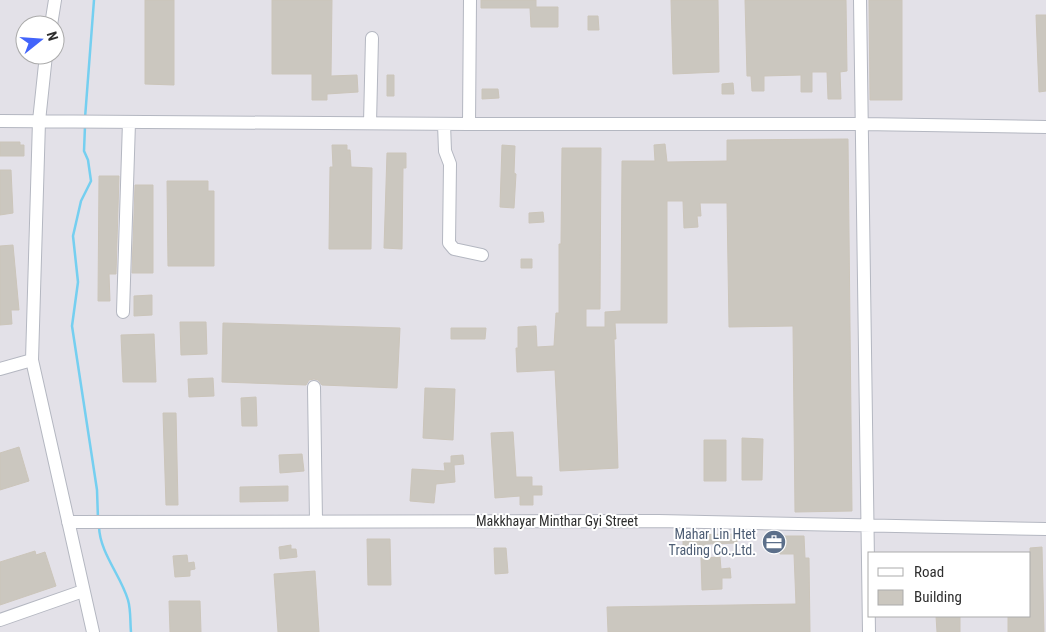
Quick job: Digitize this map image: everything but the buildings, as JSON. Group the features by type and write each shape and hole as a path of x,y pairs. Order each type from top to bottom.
{"street":[{"path":"53,15 55,0"},
{"path":"469,124 470,0"},
{"path":"860,0 868,552"},
{"path":"370,124 372,38"},
{"path":"45,65 39,121 32,360 93,632"},
{"path":"0,121 370,124 862,124 1046,127"},
{"path":"123,312 129,122"},
{"path":"444,124 445,151 450,164 449,244 454,249 482,255"},
{"path":"0,369 32,360"},
{"path":"314,387 316,521"},
{"name":"Makkhayar Minthar Gyi Street","path":"68,522 658,521 1046,529"},
{"path":"0,620 83,590"},
{"path":"869,617 869,632"}],"shaded area":[{"path":"0,0 1046,0 1046,632 0,632"}],"waterway":[{"path":"85,118 94,0"},
{"path":"85,126 84,151 88,160 91,181 81,201 73,236 78,282 72,326 97,490 98,519"},
{"path":"99,527 103,546 128,600 131,632"}],"place":[{"name":"Mahar Lin Htet Trading Co.,Ltd.","path":"774,542"}]}
